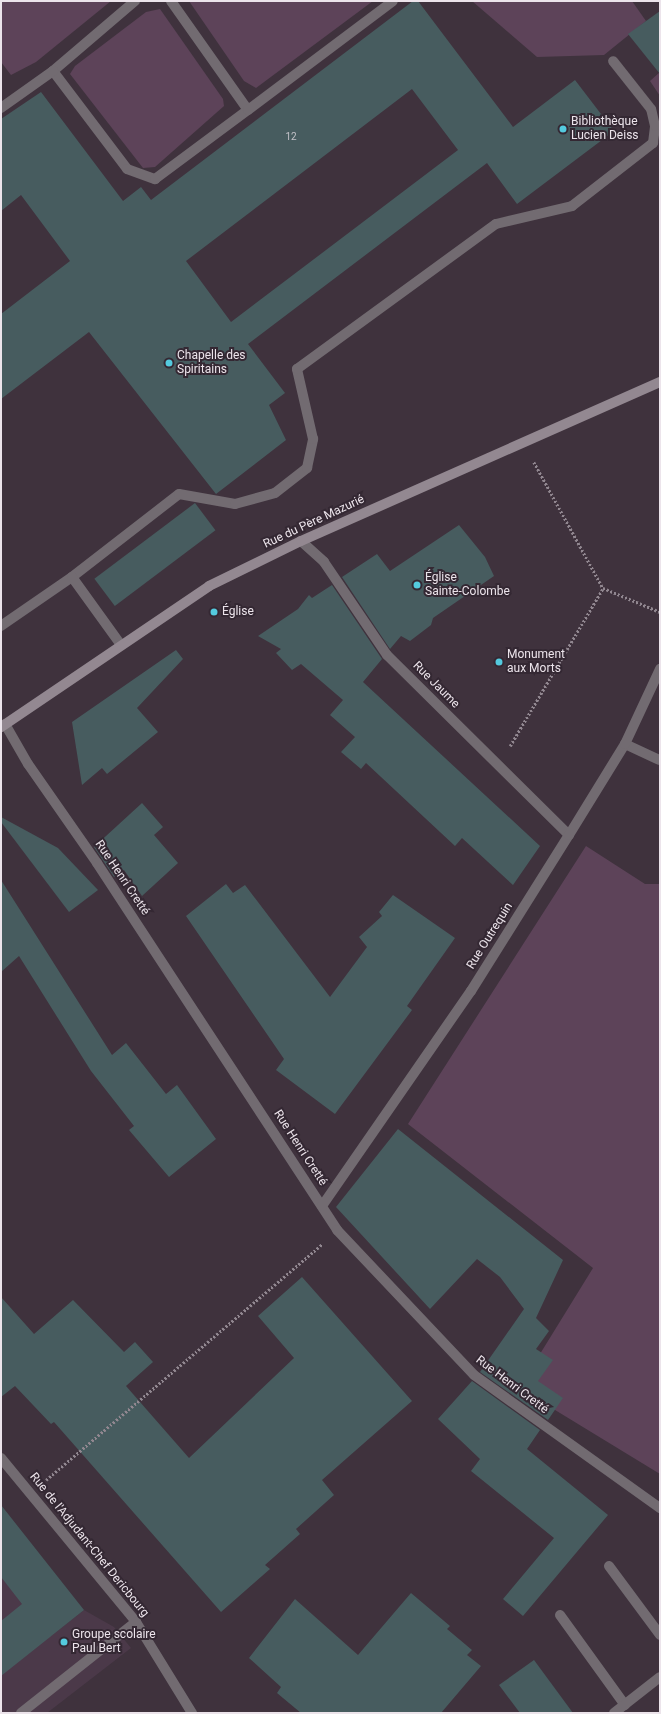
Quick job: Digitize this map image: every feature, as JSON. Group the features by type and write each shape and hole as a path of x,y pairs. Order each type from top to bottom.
{"main road":[{"name":"Rue du Père Mazurié","path":"3,726 209,586 301,541 660,382"}],"street":[{"path":"1,108 53,71 135,1"},
{"path":"171,1 248,110"},
{"path":"53,71 127,169 155,179 393,1"},
{"path":"1,626 72,577 179,494 235,504 275,492 307,468 313,439 297,369 496,224 572,206 653,143 655,126 651,109 613,61"},
{"name":"Rue Jaume","path":"301,541 324,562 387,655 569,835"},
{"path":"72,577 121,645"},
{"name":"Rue Outrequin","path":"322,1206 471,991 625,744 660,669"},
{"name":"Rue Henri Cretté","path":"3,726 337,1230 474,1375 660,1508"},
{"path":"625,744 660,760"},
{"name":"Rue de l'Adjudant-Chef Dericbourg","path":"1,1458 136,1622 192,1713"},
{"path":"609,1566 660,1635"},
{"path":"560,1615 625,1705"},
{"path":"21,1713 136,1622"},
{"path":"614,1713 660,1677"}],"path":[{"path":"523,442 603,588 660,612"},
{"path":"499,766 603,588"},
{"path":"30,1493 337,1230"}],"shaded area":[{"path":"1,1 111,1 36,62 11,75 1,62"},
{"path":"189,1 373,1 256,88 244,81"},
{"path":"472,1 632,1 646,21 604,55 537,57"},
{"path":"160,9 223,99 224,106 155,167 143,168 70,74 75,66 146,12"},
{"path":"660,72 660,96 650,81"},
{"path":"586,846 645,884 660,884 660,1474 519,1388 593,1268 408,1124"},
{"name":"Groupe scolaire Paul Bert","path":"1,1577 51,1636 84,1610 114,1627 131,1648 47,1713 1,1713"}],"building":[{"path":"413,1 418,1 513,127 575,80 614,131 517,204 487,163 248,344 285,393 269,405 286,440 216,494 89,332 1,399 1,314 70,261 21,195 1,211 1,119 41,92 123,201 141,187 151,200","holes":["412,89 458,150 231,322 186,261"]},
{"path":"660,11 660,74 628,34"},
{"path":"195,503 215,530 115,606 94,579"},
{"name":"Église Sainte-Colombe","path":"459,525 485,557 494,576 433,618 431,625 410,641 401,636 390,649 342,577 377,554 390,571"},
{"path":"332,585 382,659 363,682 540,846 513,885 462,838 455,846 366,763 361,769 341,752 355,737 330,715 343,700 301,664 292,670 276,653 281,649 258,636 298,609 309,595 312,598"},
{"path":"176,650 183,659 137,708 158,732 107,774 102,768 82,785 72,722"},
{"path":"142,803 163,827 154,835 178,863 142,896 124,870 114,877 94,847"},
{"path":"1,817 58,848 98,890 69,912 1,822"},
{"path":"1,880 112,1055 126,1043 166,1094 177,1085 216,1139 169,1177 129,1130 134,1126 91,1071 19,956 1,972"},
{"path":"226,884 233,893 245,885 330,997 367,947 359,937 382,916 379,912 393,895 455,938 407,1006 412,1010 335,1114 276,1070 284,1059 186,916"},
{"path":"398,1129 563,1260 536,1318 549,1331 536,1349 553,1360 538,1381 563,1398 548,1420 480,1372 524,1309 500,1277 477,1259 430,1309 336,1207"},
{"path":"302,1277 412,1401 322,1480 334,1495 296,1529 300,1534 265,1565 270,1569 221,1612 54,1422 51,1424 15,1386 1,1397 1,1297 34,1334 73,1300 124,1352 135,1342 153,1362 126,1386 189,1458 294,1358 258,1316"},
{"path":"472,1381 540,1430 527,1449 608,1515 523,1616 503,1599 554,1538 471,1471 480,1459 438,1419"},
{"path":"1,1505 84,1610 1,1676 1,1621 22,1604 1,1577"},
{"path":"411,1593 450,1626 447,1629 472,1650 467,1655 481,1666 441,1713 301,1713 277,1693 281,1687 249,1658 295,1599 358,1655"},
{"path":"534,1660 573,1713 520,1713 499,1685"}],"place":[{"name":"Bibliothèque Lucien Deiss","path":"563,129"},
{"name":"Chapelle des Spiritains","path":"169,363"},
{"name":"Église Sainte-Colombe","path":"417,585"},
{"name":"Église","path":"214,612"},
{"name":"Monument aux Morts","path":"499,662"},
{"name":"Groupe scolaire Paul Bert","path":"64,1642"}]}
